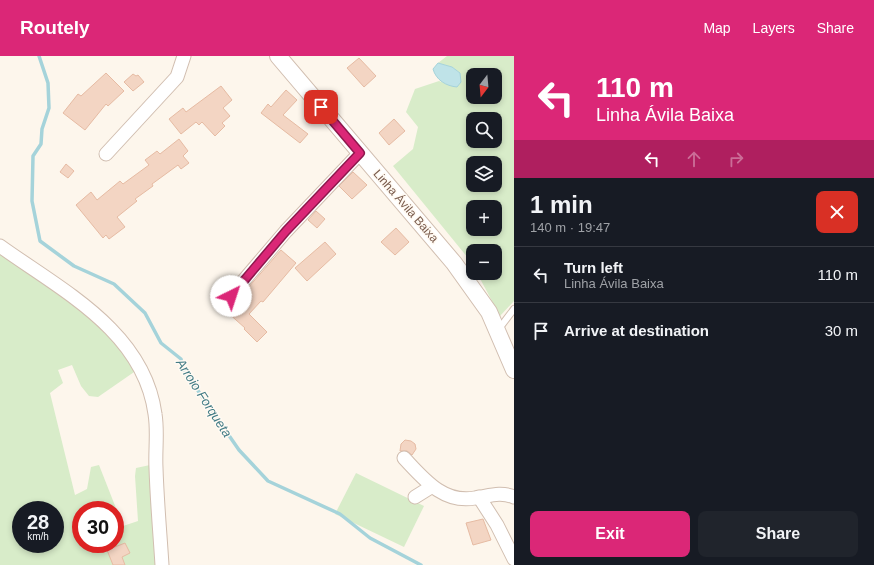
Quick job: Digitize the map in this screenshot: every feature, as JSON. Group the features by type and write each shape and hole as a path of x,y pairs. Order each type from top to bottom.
{"street":[{"path":"106,154 177,77 184,56"},
{"name":"Linha Ávila Baixa","path":"278,56 454,263 475,290 498,330 514,370"},
{"path":"222,306 286,231 360,153"},
{"path":"0,246 95,313 123,341 136,358 150,391 155,413 157,434 156,466 162,565"},
{"path":"404,458 431,487 448,496 472,499 499,493 514,497"},
{"path":"415,497 431,487"},
{"path":"479,497 497,525 514,559"}],"lane":[{"path":"498,330 514,309"}],"green space":[{"path":"447,56 514,56 514,301 500,316 481,280 502,280 502,244 466,244 466,256 393,166 413,149 418,127 406,112 415,89 439,81 452,86 461,82 460,73 452,67 438,63"},
{"path":"0,252 91,315 119,342 137,370 98,397 89,396 81,386 72,365 58,370 63,383 50,393 75,495 87,489 91,467 99,465 113,501 72,501 72,553 124,553 124,526 138,521 135,476 136,468 150,465 158,565 0,565"},
{"path":"356,473 424,506 404,547 335,514"}],"water":[{"path":"438,63 452,67 460,73 461,82 457,87 445,84 436,76 433,69"}],"building":[{"path":"359,58 376,76 364,87 347,68"},
{"path":"106,73 124,91 108,106 106,104 85,130 63,113 78,94 81,96"},
{"path":"133,74 136,76 138,75 144,82 133,91 124,82"},
{"path":"221,86 232,100 223,108 230,116 222,123 225,126 215,136 202,122 199,125 196,122 181,134 169,119 183,108 186,112"},
{"path":"286,90 297,100 283,115 308,134 300,143 261,113 268,104 271,107"},
{"path":"394,119 405,131 389,145 379,133"},
{"path":"179,139 188,151 183,156 189,163 181,169 178,165 152,184 153,186 135,199 137,201 117,217 125,227 109,239 106,235 103,238 76,205 91,192 97,200 120,181 123,184 149,165 145,160 157,151 160,154"},
{"path":"66,164 74,171 68,178 60,172"},
{"path":"353,172 367,185 352,199 339,186"},
{"path":"316,211 325,219 317,228 308,220"},
{"path":"396,228 409,242 395,255 381,242"},
{"path":"325,242 336,254 307,281 295,268"},
{"path":"281,250 296,263 263,302 261,301 249,314 267,332 257,342 244,329 245,328 227,312"},
{"path":"405,440 411,441 415,444 416,449 412,455 407,451 400,451 401,444"},
{"path":"483,519 491,540 473,545 466,523"},
{"path":"124,543 130,553 122,557 125,565 113,565 108,553 124,553"}],"waterway":[{"name":"Arroio Forqueta","path":"39,56 48,83 49,108 42,129 41,144 33,156 32,201 40,241 74,266 114,284 145,313 161,343 181,359 183,369 239,450 268,481 340,514 370,538 421,565"}],"route":[{"path":"231,296 286,231 360,153 321,107"}]}
